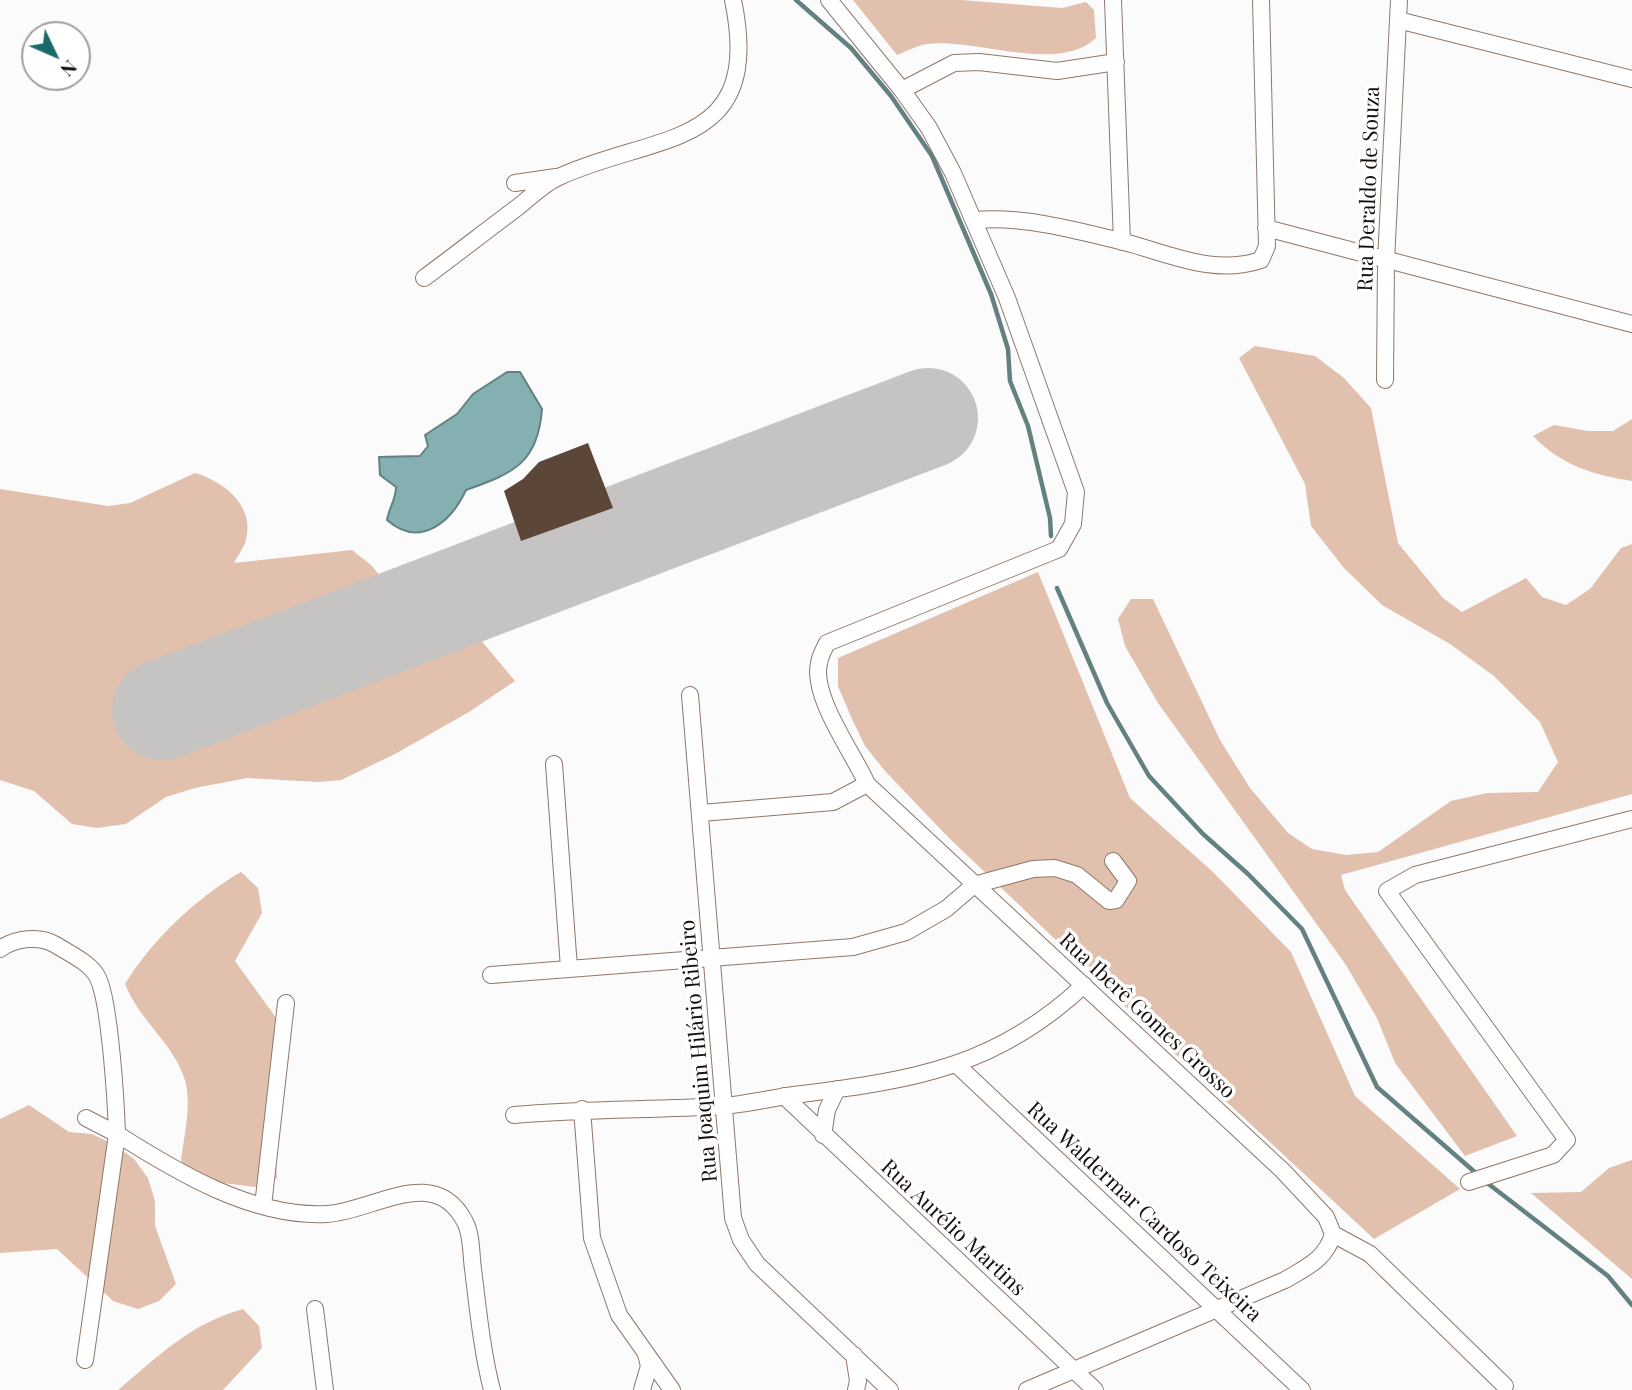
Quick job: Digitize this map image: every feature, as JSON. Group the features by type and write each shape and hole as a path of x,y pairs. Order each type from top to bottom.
{"street":[{"path":"515,183 559,176 671,140 705,123 720,109 732,92 740,61 741,39 733,0"},
{"path":"830,0 929,128 975,220 1007,218 1122,242 1212,267 1238,267 1261,260 1267,246 1261,0"},
{"path":"1113,0 1122,242"},
{"name":"Rua Deraldo de Souza","path":"1385,380 1386,261 1399,0"},
{"path":"1398,20 1632,79"},
{"path":"902,90 954,63 979,62 1057,71 1116,62"},
{"path":"424,278 559,176"},
{"name":"Rua Iberê Gomes Grosso","path":"975,220 1036,373 1076,492 1073,524 1059,549 827,643 818,665 823,696 842,741 867,784 1283,1171 1326,1217 1333,1234 1370,1254 1505,1387"},
{"path":"1266,228 1632,324"},
{"name":"Rua Joaquim Hilário Ribeiro","path":"690,695 733,1218 741,1240 757,1264 890,1390"},
{"path":"554,764 569,968"},
{"path":"701,813 833,802 867,784"},
{"path":"1469,1182 1553,1155 1567,1140 1387,891 1415,875 1632,819"},
{"path":"491,975 853,947 906,932 946,909 974,886 1033,869 1055,868 1077,875 1109,901 1116,900 1128,881 1113,861"},
{"path":"0,949 26,939 50,942 87,965 98,978 104,1000 117,1134 85,1360"},
{"path":"514,1115 582,1109 725,1105 879,1085 957,1065 1013,1040 1059,1008 1084,985"},
{"path":"263,1206 286,1003"},
{"name":"Rua Waldermar Cardoso Teixeira","path":"957,1065 1302,1390"},
{"path":"823,1135 827,1110 837,1089"},
{"name":"Rua Aurélio Martins","path":"784,1096 1095,1390"},
{"path":"582,1109 592,1238 619,1315 672,1390"},
{"path":"86,1118 193,1177 263,1206 290,1214 330,1214 408,1193 429,1191 444,1197 467,1225 492,1390"},
{"path":"1027,1390 1285,1280 1317,1262 1329,1249 1333,1234"},
{"path":"315,1309 325,1390"},
{"path":"642,1390 649,1366 646,1352"},
{"path":"854,1355 858,1381 856,1390"}],"shaded area":[{"path":"853,0 961,0 1062,8 1086,2 1094,10 1096,38 1080,48 1060,53 1016,52 947,43 924,45 897,55"},
{"path":"1255,346 1315,356 1344,378 1371,408 1398,543 1443,598 1462,612 1526,578 1542,597 1566,605 1590,589 1621,548 1632,544 1632,794 1341,875 1345,890 1517,1136 1465,1156 1395,1063 1377,1018 1346,965 1158,703 1125,646 1118,619 1131,599 1153,599 1220,740 1250,788 1288,833 1312,849 1346,855 1378,852 1451,801 1487,793 1538,792 1558,762 1540,722 1494,676 1450,644 1382,605 1344,568 1311,526 1305,484 1239,358"},
{"path":"1632,419 1632,481 1604,476 1578,467 1555,454 1533,436 1554,425 1588,431 1613,431"},
{"path":"195,473 227,490 242,507 248,530 245,543 234,563 352,550 371,565 386,583 351,604 331,612 202,653 182,671 159,699 167,719 182,709 392,627 465,621 515,681 469,712 395,754 341,780 318,782 247,778 195,788 166,797 126,824 97,828 72,824 34,791 0,780 0,489 108,506 130,503"},
{"path":"1038,572 1130,798 1213,872 1291,952 1355,1096 1460,1189 1374,1239 948,837 865,746 838,686 838,658"},
{"path":"241,872 258,888 262,913 235,961 277,1019 273,1119 277,1178 263,1188 200,1180 181,1161 188,1110 185,1080 173,1055 139,1009 125,984 148,952 176,921 208,894"},
{"path":"29,1105 69,1132 92,1134 115,1145 134,1159 148,1178 155,1201 155,1226 176,1284 159,1301 138,1309 113,1301 57,1249 0,1253 0,1119"},
{"path":"1632,1160 1632,1279 1531,1193 1581,1192 1609,1168"},
{"path":"243,1309 259,1326 262,1348 223,1390 118,1390 161,1353 191,1332 224,1315"}],"water":[{"path":"507,372 520,372 542,409 540,427 529,454 498,478 466,490 452,512 433,528 423,532 411,532 387,520 396,487 380,475 379,457 420,456 428,446 425,435 457,414 473,394"}],"building":[{"path":"588,443 613,508 521,541 504,491 523,479 539,462"}],"waterway":[{"path":"796,0 851,48 891,96 932,156 991,294 1008,349 1010,381 1028,426 1050,518 1051,536"},
{"path":"1057,588 1107,703 1149,776 1203,834 1248,874 1302,929 1377,1087 1477,1174"},
{"path":"1486,1182 1608,1276 1632,1305"}],"runway":[{"path":"162,710 928,418"}]}
